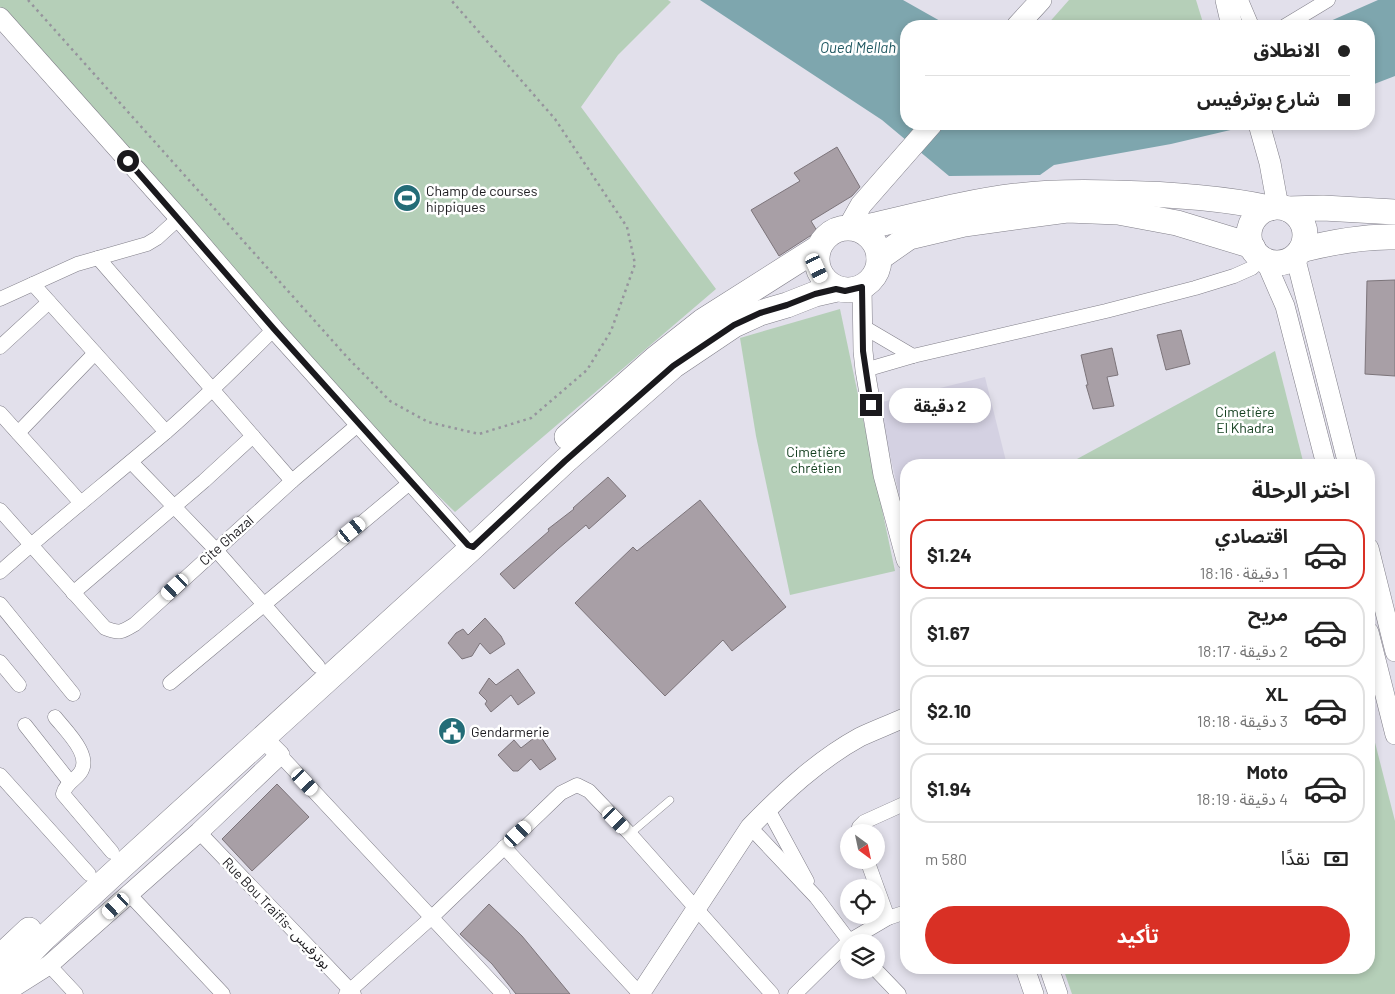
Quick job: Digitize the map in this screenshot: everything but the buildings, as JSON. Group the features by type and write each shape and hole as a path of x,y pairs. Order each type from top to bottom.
{"highway":[{"path":"854,229 868,235 874,242 879,258 875,275 862,287 845,291 829,285 817,268 818,248 830,233 838,229 871,226 948,208 1016,196 1066,192 1158,194 1224,199 1278,208 1297,214 1302,222 1305,231 1304,241 1298,253"},
{"path":"1260,255 1250,232 1252,224 1256,217 1278,208 1323,208 1395,212"},
{"path":"879,258 909,237 964,224 1067,210 1118,212 1177,223 1246,244 1260,255 1281,262 1298,253 1335,241 1376,236 1395,237"},
{"path":"2,989 10,973 43,938 181,810 272,747 467,541 603,404 703,321 818,248"},
{"path":"0,957 112,852 318,666 565,461 673,366 734,325 760,313 815,294 836,289"}],"main road":[{"path":"1023,20 1041,0"},
{"path":"1226,0 1231,20"},
{"path":"854,229 861,205 927,130"},
{"path":"1261,130 1270,163 1278,208"}],"street":[{"path":"1241,0 1249,20"},
{"path":"1296,20 1328,0"},
{"path":"0,17 179,218 274,329 467,541"},
{"path":"0,299 77,264 148,244 179,218"},
{"path":"1298,253 1347,459"},
{"path":"865,370 913,356 1195,288 1252,268 1260,255"},
{"path":"1260,255 1285,306 1324,459"},
{"path":"98,258 292,481"},
{"path":"33,284 166,432"},
{"path":"862,287 865,370 883,475 900,538"},
{"path":"0,347 49,302"},
{"path":"862,326 913,356"},
{"path":"0,572 166,432 274,329"},
{"path":"18,433 95,353"},
{"path":"0,413 81,503"},
{"name":"Cite Ghazal","path":"0,510 105,628 116,632 123,632 135,624 292,481 360,423"},
{"path":"73,593 204,481 253,436"},
{"path":"131,462 216,550 318,666"},
{"path":"170,683 412,481"},
{"path":"1375,572 1395,652"},
{"path":"0,604 73,694"},
{"path":"1375,649 1390,692 1395,734"},
{"path":"0,662 19,685"},
{"path":"55,717 83,754 85,764 80,774 70,782 63,794 112,852"},
{"path":"504,847 640,994 750,828 768,809 813,768 861,737 900,720"},
{"path":"25,726 70,782"},
{"path":"2,989 49,965 199,832 272,747 503,994"},
{"path":"0,775 88,874"},
{"path":"350,993 561,793 576,786 583,787 589,792 630,834 772,994"},
{"path":"862,824 900,806"},
{"path":"768,809 816,897"},
{"path":"750,828 816,897 844,934"},
{"name":"Rue Bou Traifis- بوترفيس","path":"199,832 350,993"},
{"path":"870,869 888,918"},
{"path":"129,894 223,994"},
{"path":"863,934 888,918 900,914"},
{"path":"795,994 840,951"},
{"path":"49,965 76,994"},
{"path":"1027,974 1034,994"},
{"path":"1051,974 1058,994"},
{"path":"885,979 899,994"}],"lane":[{"path":"630,834 670,800"}],"path":[{"path":"28,0 347,357 390,401 428,422 479,434 531,418 587,370 611,331 635,264 627,227 555,119 451,0"}],"shaded area":[{"path":"985,377 1006,459 900,459 900,498 878,403"}],"green space":[{"name":"Champ de courses hippiques","path":"0,0 668,0 671,2 618,55 581,107 716,289 455,512 368,427 0,12"},
{"path":"1069,0 1196,0 1202,20 1051,20"},
{"name":"Cimetière chrétien","path":"840,309 895,571 790,595 756,436 740,338"},
{"name":"Cimetière El Khadra","path":"1275,351 1302,459 1077,459"},
{"path":"1375,743 1395,821 1395,994 1072,994 1065,974 1375,974"}],"water":[{"name":"Oued Mellah","path":"700,0 903,0 938,20 900,20 900,130 1230,130 1171,144 1054,165 1040,175 949,176 882,120"},
{"path":"1378,0 1395,0 1395,76 1375,84 1375,20 1333,20"}],"place":[{"name":"Champ de courses hippiques","path":"407,198"},
{"name":"Gendarmerie","path":"452,731"}],"route":[{"path":"128,161 274,329 468,545 473,547 565,461 673,366 734,325 760,313 815,294 836,289 845,291 862,287 863,351 871,405"}]}
